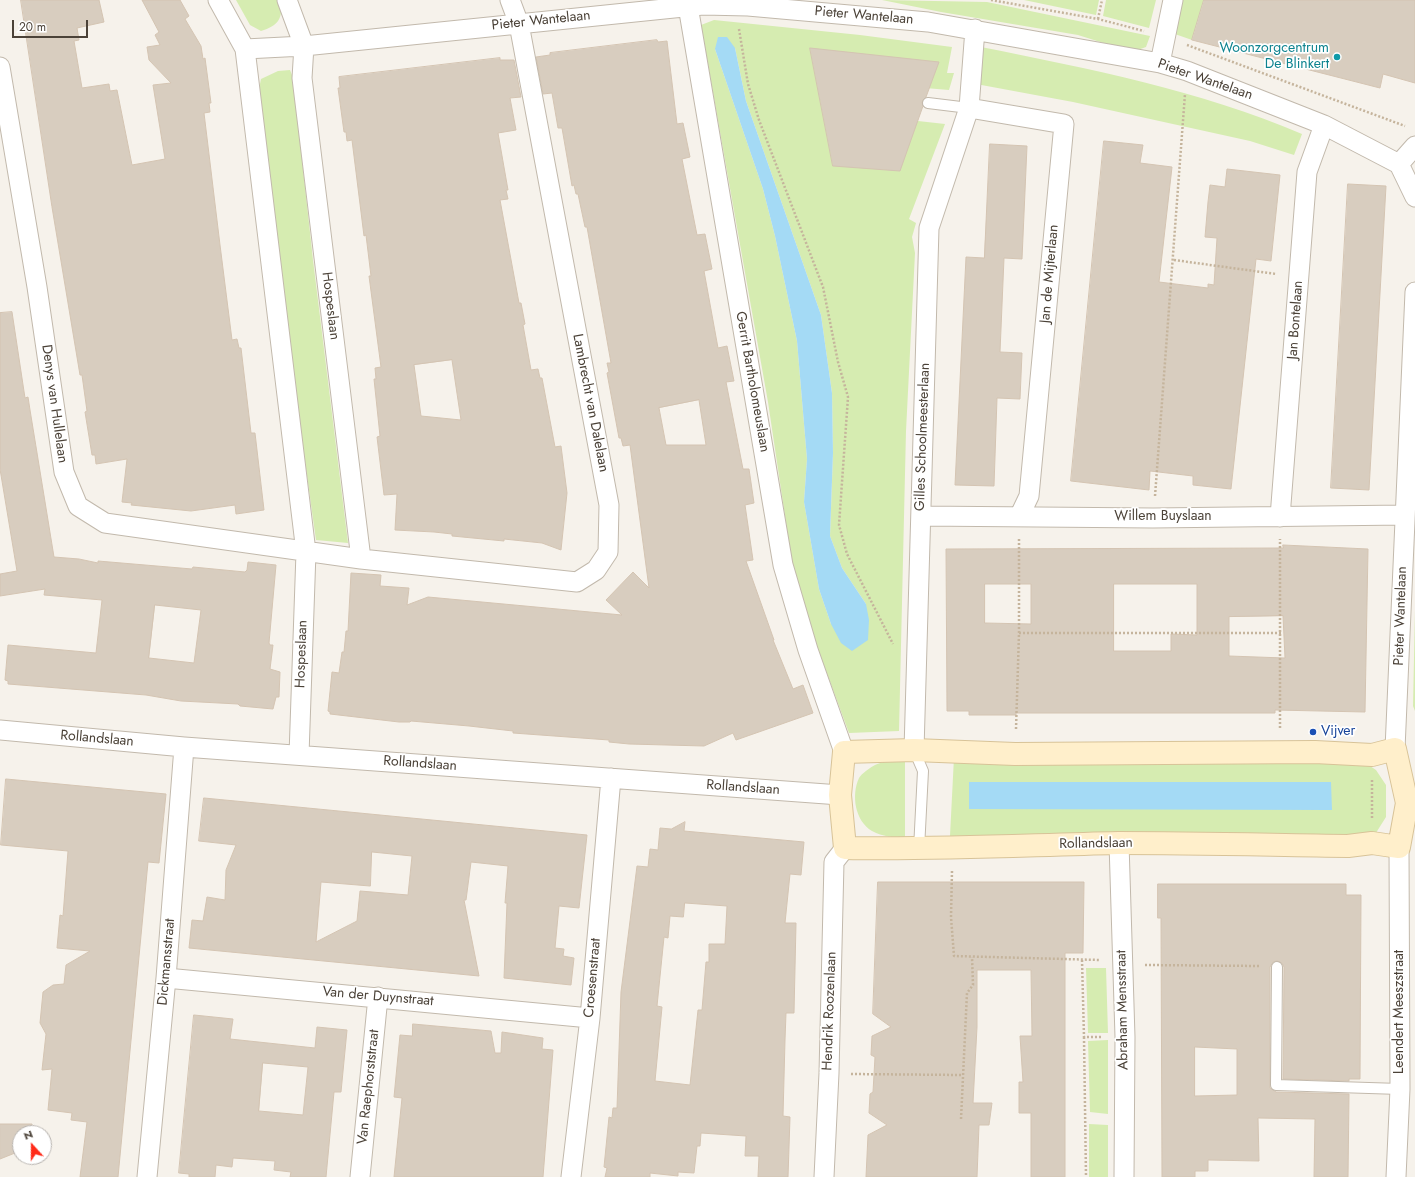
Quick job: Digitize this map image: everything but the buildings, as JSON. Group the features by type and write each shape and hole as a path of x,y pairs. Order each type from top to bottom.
{"street":[{"name":"Hospeslaan","path":"218,0 245,49 306,552 299,755"},
{"name":"Hospeslaan","path":"287,0 304,46 302,78 361,560"},
{"name":"Lambrecht van Dalelaan","path":"361,560 577,582 596,570 608,552 609,505 603,467 519,24 510,0"},
{"path":"1160,62 1173,0"},
{"name":"Pieter Wantelaan","path":"245,49 304,46 688,6 744,4 845,8 975,29 1160,62 1187,70 1324,125 1399,164"},
{"name":"Gerrit Bartholomeuslaan","path":"688,6 783,565 808,650 844,752"},
{"name":"Gilles Schoolmeesterlaan","path":"914,750 929,228 969,108 975,29"},
{"name":"Denys van Hullelaan","path":"0,67 37,287 64,472 78,506 105,523 306,552"},
{"name":"Jan de Mijterlaan","path":"969,108 1064,124 1030,496 1019,517"},
{"name":"Jan Bontelaan","path":"1280,517 1307,172 1324,125"},
{"path":"1415,146 1399,164 1415,197"},
{"name":"Pieter Wantelaan","path":"1395,749 1405,514 1412,406 1415,292"},
{"name":"Willem Buyslaan","path":"921,516 1153,518 1405,514"},
{"path":"306,552 361,560"},
{"name":"Rollandslaan","path":"0,730 299,755 840,795"},
{"name":"Dickmansstraat","path":"147,1177 166,978 184,746"},
{"path":"845,848 840,795 844,752 914,750 1015,754 1280,753 1372,755 1395,749 1411,804 1399,847"},
{"name":"Croesenstraat","path":"571,1177 590,1018 611,778"},
{"name":"Rollandslaan","path":"845,848 919,849 1119,843 1348,846 1372,843 1399,847"},
{"name":"Abraham Mensstraat","path":"1119,843 1125,1037 1124,1177"},
{"name":"Leendert Meeszstraat","path":"1396,1177 1400,1089 1399,847"},
{"name":"Hendrik Roozenlaan","path":"824,1177 829,1073 834,862 845,848"},
{"name":"Van der Duynstraat","path":"166,978 590,1018"},
{"name":"Van Raephorststraat","path":"360,1177 378,997"}],"lane":[{"path":"928,103 969,108"},
{"name":"Gilles Schoolmeesterlaan","path":"914,750 922,771 919,849"},
{"path":"1277,967 1276,1085 1400,1089"}],"path":[{"path":"1098,19 1102,0"},
{"path":"744,4 748,84 759,120 823,287 838,362 848,397 839,525 847,554 896,649"},
{"path":"1153,518 1174,260 1187,70"},
{"path":"1174,260 1299,278"},
{"path":"1015,754 1019,633 1019,517"},
{"path":"1280,517 1280,753"},
{"path":"1019,633 1281,633"},
{"path":"1372,755 1372,843"},
{"path":"952,847 951,917 954,956 1277,967"},
{"path":"962,1119 967,993 973,985 972,957"},
{"path":"1082,960 1086,1177"},
{"path":"1084,1037 1125,1037"},
{"path":"829,1073 963,1075"}],"green space":[{"path":"236,0 280,0 280,16 276,24 261,31 250,25"},
{"path":"882,0 987,2 1150,36 1146,47 1132,52 1078,35 941,12"},
{"path":"1024,0 1099,0 1096,15"},
{"path":"1106,0 1156,0 1149,28 1103,16"},
{"path":"1180,0 1204,0 1192,40 1172,33"},
{"path":"714,20 860,35 952,47 947,73 954,73 949,90 913,87 909,120 945,124 909,219 916,223 912,237 915,253 906,431 899,731 849,733 796,590 768,402 701,25","holes":["735,48 746,101 821,315 832,393 833,453 830,536 842,568 866,604 831,624 819,589 804,502 807,459 797,341 775,236 763,189 715,49"]},
{"path":"981,47 1144,82 1224,105 1302,134 1294,155 1250,141 1073,102 976,84"},
{"path":"290,70 298,90 300,141 313,260 348,543 316,540 289,348 259,89 261,79 278,71"},
{"path":"1415,610 1415,711 1413,706"},
{"path":"954,757 1361,760 1376,770 1386,785 1386,817 1374,836 950,836"},
{"path":"905,760 905,838 888,836 872,831 866,827 862,821 856,807 855,792 859,778 879,763"},
{"path":"1086,968 1106,968 1108,1033 1088,1033"},
{"path":"1108,1040 1108,1114 1090,1112 1088,1041"},
{"path":"1089,1124 1108,1125 1108,1177 1089,1177"}],"water":[{"path":"718,37 727,37 735,48 746,101 821,315 832,393 833,453 830,536 842,568 866,604 869,620 868,640 852,651 841,643 831,624 819,589 804,502 807,459 797,341 775,236 763,189 715,49"},
{"path":"969,782 1331,782 1332,810 969,809"}],"place":[{"name":"Woonzorgcentrum De Blinkert","path":"1337,57"},
{"name":"Vijver","path":"1313,732"}]}
